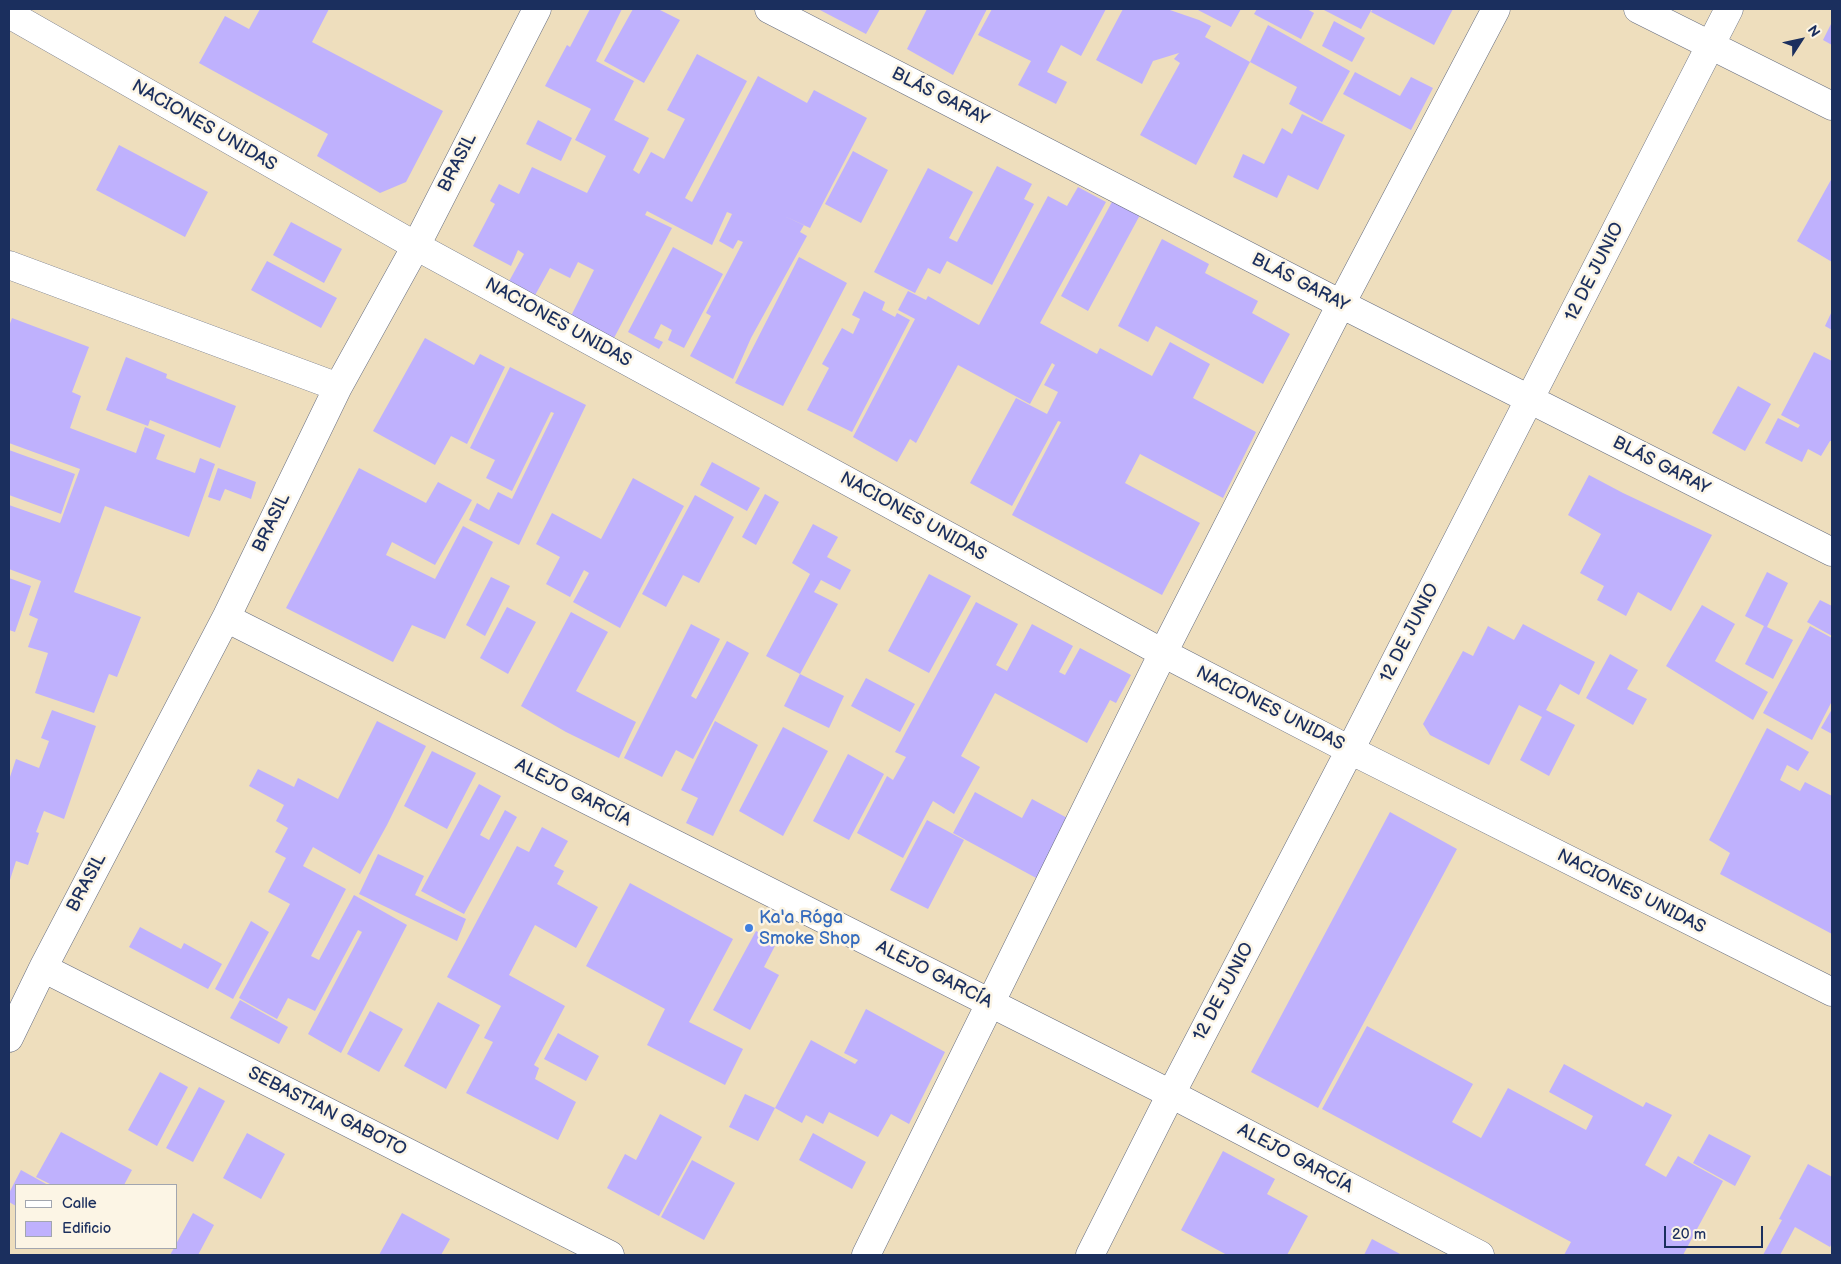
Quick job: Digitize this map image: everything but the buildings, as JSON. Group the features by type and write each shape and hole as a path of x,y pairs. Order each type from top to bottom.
{"street":[{"name":"BRASIL","path":"9,1038 43,968 226,618 338,387 416,246 537,9"},
{"name":"BLÁS GARAY","path":"769,9 1341,304 1832,552"},
{"path":"866,1255 1163,653 1341,304 1496,9"},
{"path":"1638,9 1832,106"},
{"name":"12 DE JUNIO","path":"1090,1255 1171,1094 1530,400 1728,9"},
{"name":"NACIONES UNIDAS","path":"9,14 416,246 1163,653 1350,750 1832,992"},
{"path":"9,266 338,387"},
{"name":"ALEJO GARCÍA","path":"226,618 1171,1094 1480,1255"},
{"name":"SEBASTIAN GABOTO","path":"43,968 610,1255"}],"place":[{"name":"Ka'a Róga Smoke Shop","path":"749,928"}]}
